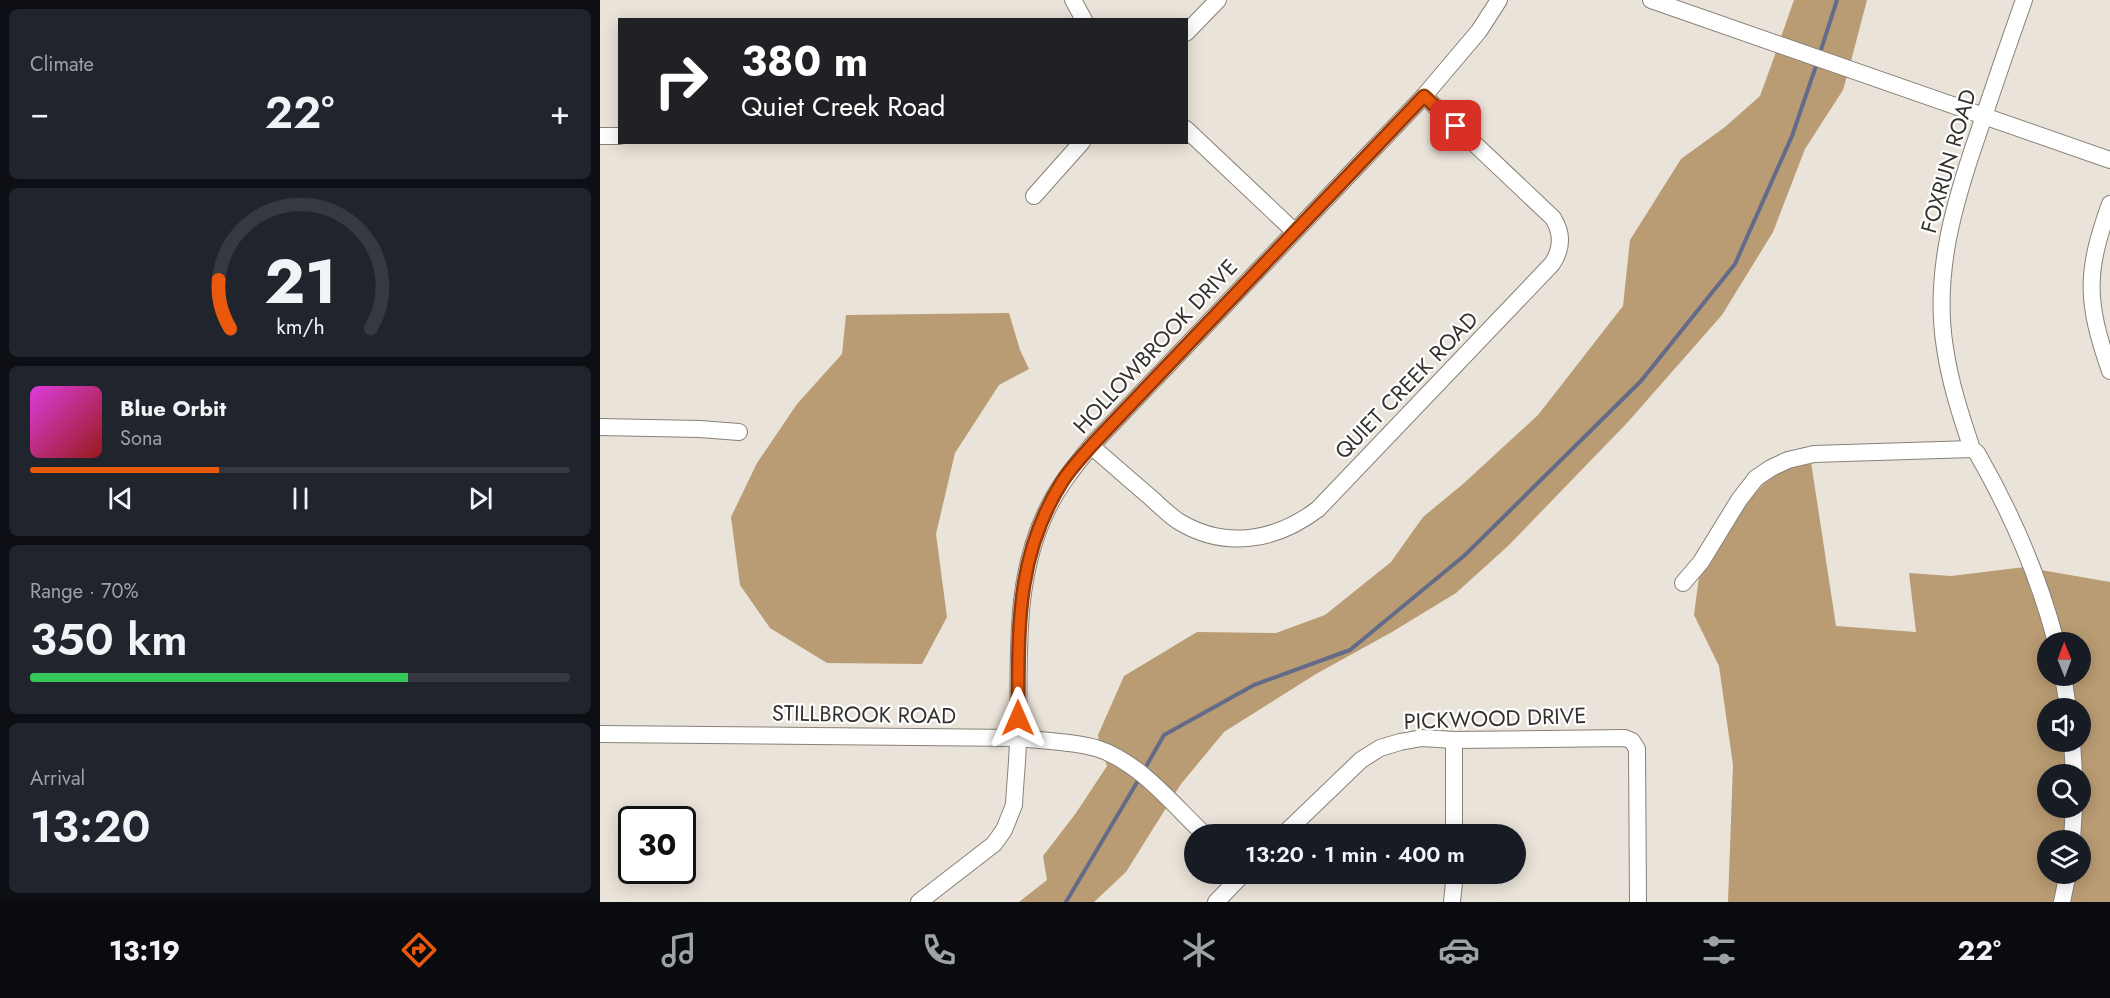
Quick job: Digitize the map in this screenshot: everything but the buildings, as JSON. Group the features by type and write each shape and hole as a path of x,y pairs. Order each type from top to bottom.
{"street":[{"path":"1073,0 1083,18"},
{"path":"1188,31 1218,0"},
{"name":"HOLLOWBROOK DRIVE","path":"919,902 994,844 1004,830 1014,805 1018,738 1020,608 1029,556 1048,507 1063,481 1091,446 1424,96 1479,31 1499,0"},
{"path":"1651,0 2110,160"},
{"name":"FOXRUN ROAD","path":"2024,0 1958,192 1950,223 1942,285 1945,347 1956,401 1972,449 1977,453 2005,503 2028,555 2047,608 2053,632"},
{"name":"QUIET CREEK ROAD","path":"1091,446 1176,520 1194,530 1214,536 1234,538 1254,538 1274,534 1302,521 1318,509 1536,281 1557,256 1561,243 1556,222 1424,96"},
{"path":"1188,131 1294,231"},
{"path":"600,136 618,136"},
{"path":"1034,196 1080,144"},
{"path":"2110,204 2098,239 2091,286 2097,333 2110,371"},
{"path":"600,427 739,432"},
{"path":"1683,582 1701,562 1739,500 1756,478 1788,460 1814,454 1972,449"},
{"name":"STILLBROOK ROAD","path":"600,734 1018,738 1073,743 1096,748 1120,759 1140,773 1194,824"},
{"name":"PICKWOOD DRIVE","path":"1294,824 1361,760 1374,751 1400,742 1422,738 1454,740 1625,738 1632,741 1637,749 1638,902"},
{"path":"1454,740 1454,824"},
{"path":"1216,902 1233,884"},
{"path":"1452,902 1454,884"},
{"path":"2062,902 2066,884"}],"shaded area":[{"path":"1794,0 1867,0 1851,61 1781,37"},
{"path":"1776,52 1847,76 1843,90 1805,149 1773,232 1722,315 1627,423 1508,546 1456,593 1316,674 1224,732 1174,795 1099,742 1098,735 1124,676 1197,632 1276,633 1325,615 1391,562 1423,517 1463,484 1538,415 1623,306 1630,240 1681,159 1725,127 1760,96"},
{"path":"1009,313 1020,350 1029,369 999,385 955,453 936,534 947,617 922,664 827,663 770,628 740,585 731,517 757,463 797,404 842,354 846,315"},
{"path":"1811,462 1836,626 1916,632 1909,573 1951,576 2025,567 2041,611 2046,632 2037,632 2037,686 2058,686 2059,698 2037,698 2037,752 2066,752 2066,764 2037,764 2037,818 2066,818 2066,830 2037,830 2037,884 2059,884 2055,902 1728,902 1733,765 1719,666 1694,615 1699,577 1744,506 1767,480 1790,468"},
{"path":"2041,570 2110,582 2110,902 2069,902 2073,884 2091,884 2091,830 2079,830 2080,818 2091,818 2091,764 2081,764 2081,752 2091,752 2091,698 2073,698 2072,686 2091,686 2091,632 2060,632"},
{"path":"1105,760 1136,779 1166,808 1126,872 1094,902 1019,902 1047,880 1043,856 1076,813 1107,766"}],"waterway":[{"path":"1820,53 1837,0"},
{"path":"1144,770 1164,735 1254,685 1350,650 1465,555 1641,381 1735,264 1792,136 1817,63"},
{"path":"1066,902 1139,779"}],"route":[{"path":"1018,718 1019,635 1023,582 1038,531 1063,481 1091,446 1424,96 1456,126"}]}
